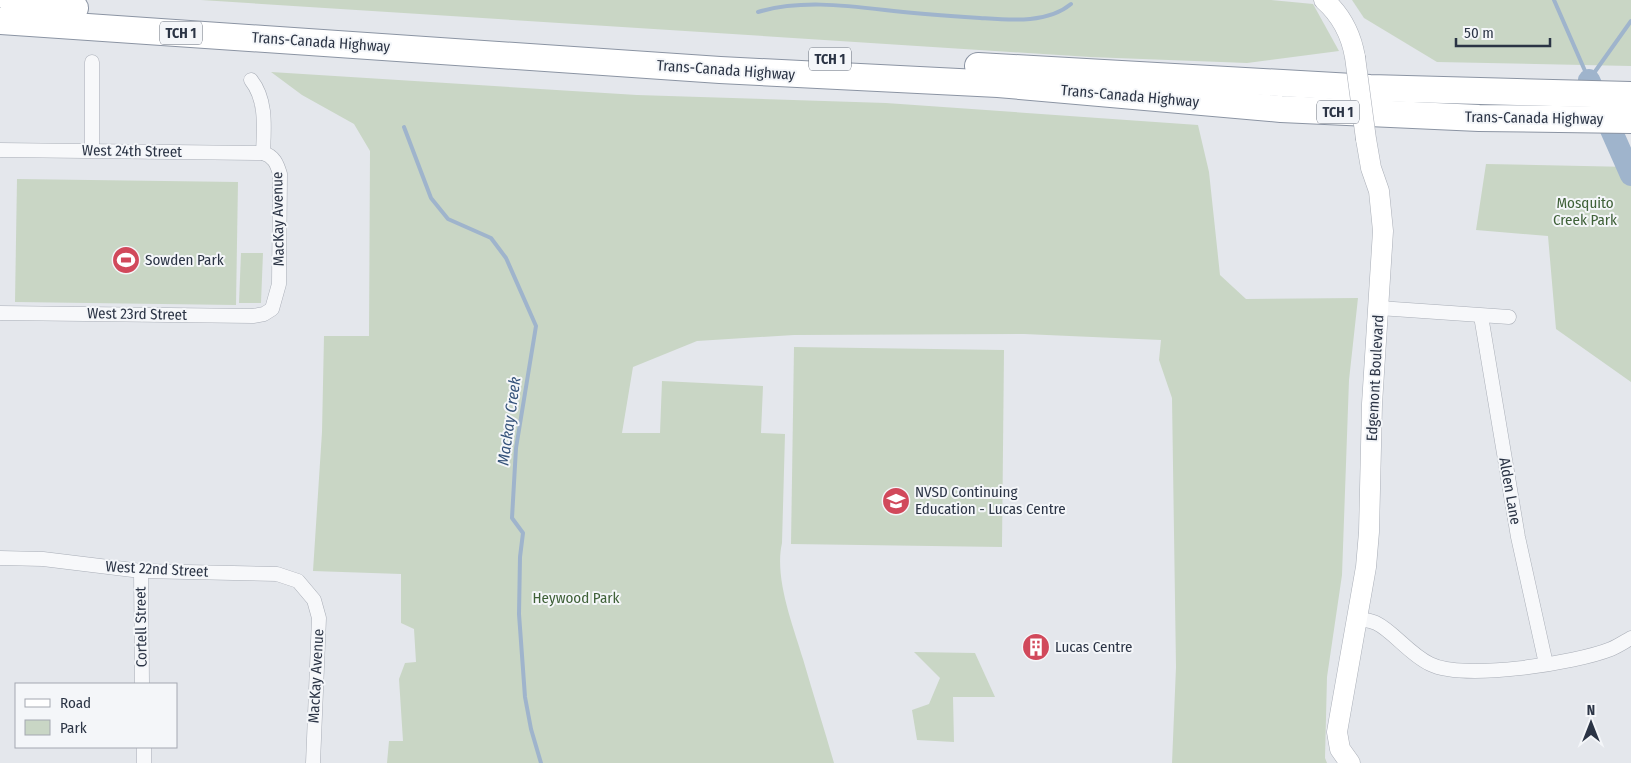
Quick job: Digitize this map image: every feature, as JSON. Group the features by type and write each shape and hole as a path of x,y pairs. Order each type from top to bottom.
{"highway":[{"path":"11,0 75,8"},
{"name":"Trans-Canada Highway","path":"0,4 760,55 1464,92 1623,95"},
{"name":"Trans-Canada Highway","path":"0,21 730,70 998,84 1280,109 1479,118 1631,120"},
{"path":"1479,118 1631,130"}],"street":[{"name":"Edgemont Boulevard","path":"1324,0 1337,12 1349,32 1355,57 1366,139 1382,211 1379,308 1372,404 1369,532 1358,618 1337,732 1340,749 1350,763"},
{"path":"92,62 92,150"},
{"name":"MacKay Avenue","path":"251,80 258,89 264,118 263,153 269,154 274,159 280,174 279,284 272,309"},
{"name":"West 24th Street","path":"0,150 263,153"},
{"path":"1379,308 1509,317"},
{"name":"West 23rd Street","path":"0,313 253,316 264,314 272,309"},
{"name":"Alden Lane","path":"1481,316 1518,537 1546,664"},
{"name":"West 22nd Street","path":"0,558 43,559 141,571 277,574 298,581 308,591"},
{"name":"Cortell Street","path":"141,571 142,683"},
{"name":"MacKay Avenue","path":"308,591 314,600 319,618 313,763"},
{"path":"1358,618 1378,624 1412,654 1433,666 1466,672 1488,672 1546,664 1610,649 1631,638"},
{"path":"144,748 144,763"}],"green space":[{"path":"201,0 1271,0 1313,4 1339,51 1247,63 1090,57"},
{"path":"1352,0 1631,0 1631,66 1437,62 1364,18"},
{"name":"Heywood Park","path":"271,72 637,95 886,103 1198,125 1209,172 1220,275 1246,299 1358,298 1349,380 1342,575 1327,677 1325,758 1327,763 1172,763 1176,667 1172,398 1159,360 1161,340 1024,334 794,335 697,341 633,367 622,433 660,433 662,381 763,386 761,433 785,434 780,557 782,586 834,763 387,763 389,741 403,741 399,679 405,663 416,662 414,629 401,623 401,574 313,571 322,432 324,336 369,336 370,151 354,124 302,95"},
{"name":"Mosquito Creek Park","path":"1486,164 1631,167 1631,382 1556,329 1548,236 1476,230"},
{"name":"Sowden Park","path":"17,179 238,182 236,305 15,302"},
{"path":"241,253 263,253 261,303 239,303"},
{"path":"794,347 1004,350 1002,547 791,544"},
{"path":"914,652 975,653 995,697 953,697 954,742 917,740 912,710 929,704 940,678"}],"waterway":[{"path":"1554,0 1589,80"},
{"path":"758,12 789,6 821,5 1015,20 1051,15 1071,4"},
{"path":"1589,80 1631,21"},
{"path":"1589,80 1631,175"},
{"name":"Mackay Creek","path":"404,127 431,198 448,219 491,238 506,258 536,326 516,448 512,518 523,533 520,557 519,614 525,697 531,729 541,763"}],"place":[{"name":"Sowden Park","path":"126,260"},
{"name":"NVSD Continuing Education - Lucas Centre","path":"896,501"},
{"name":"Lucas Centre","path":"1036,647"}]}
